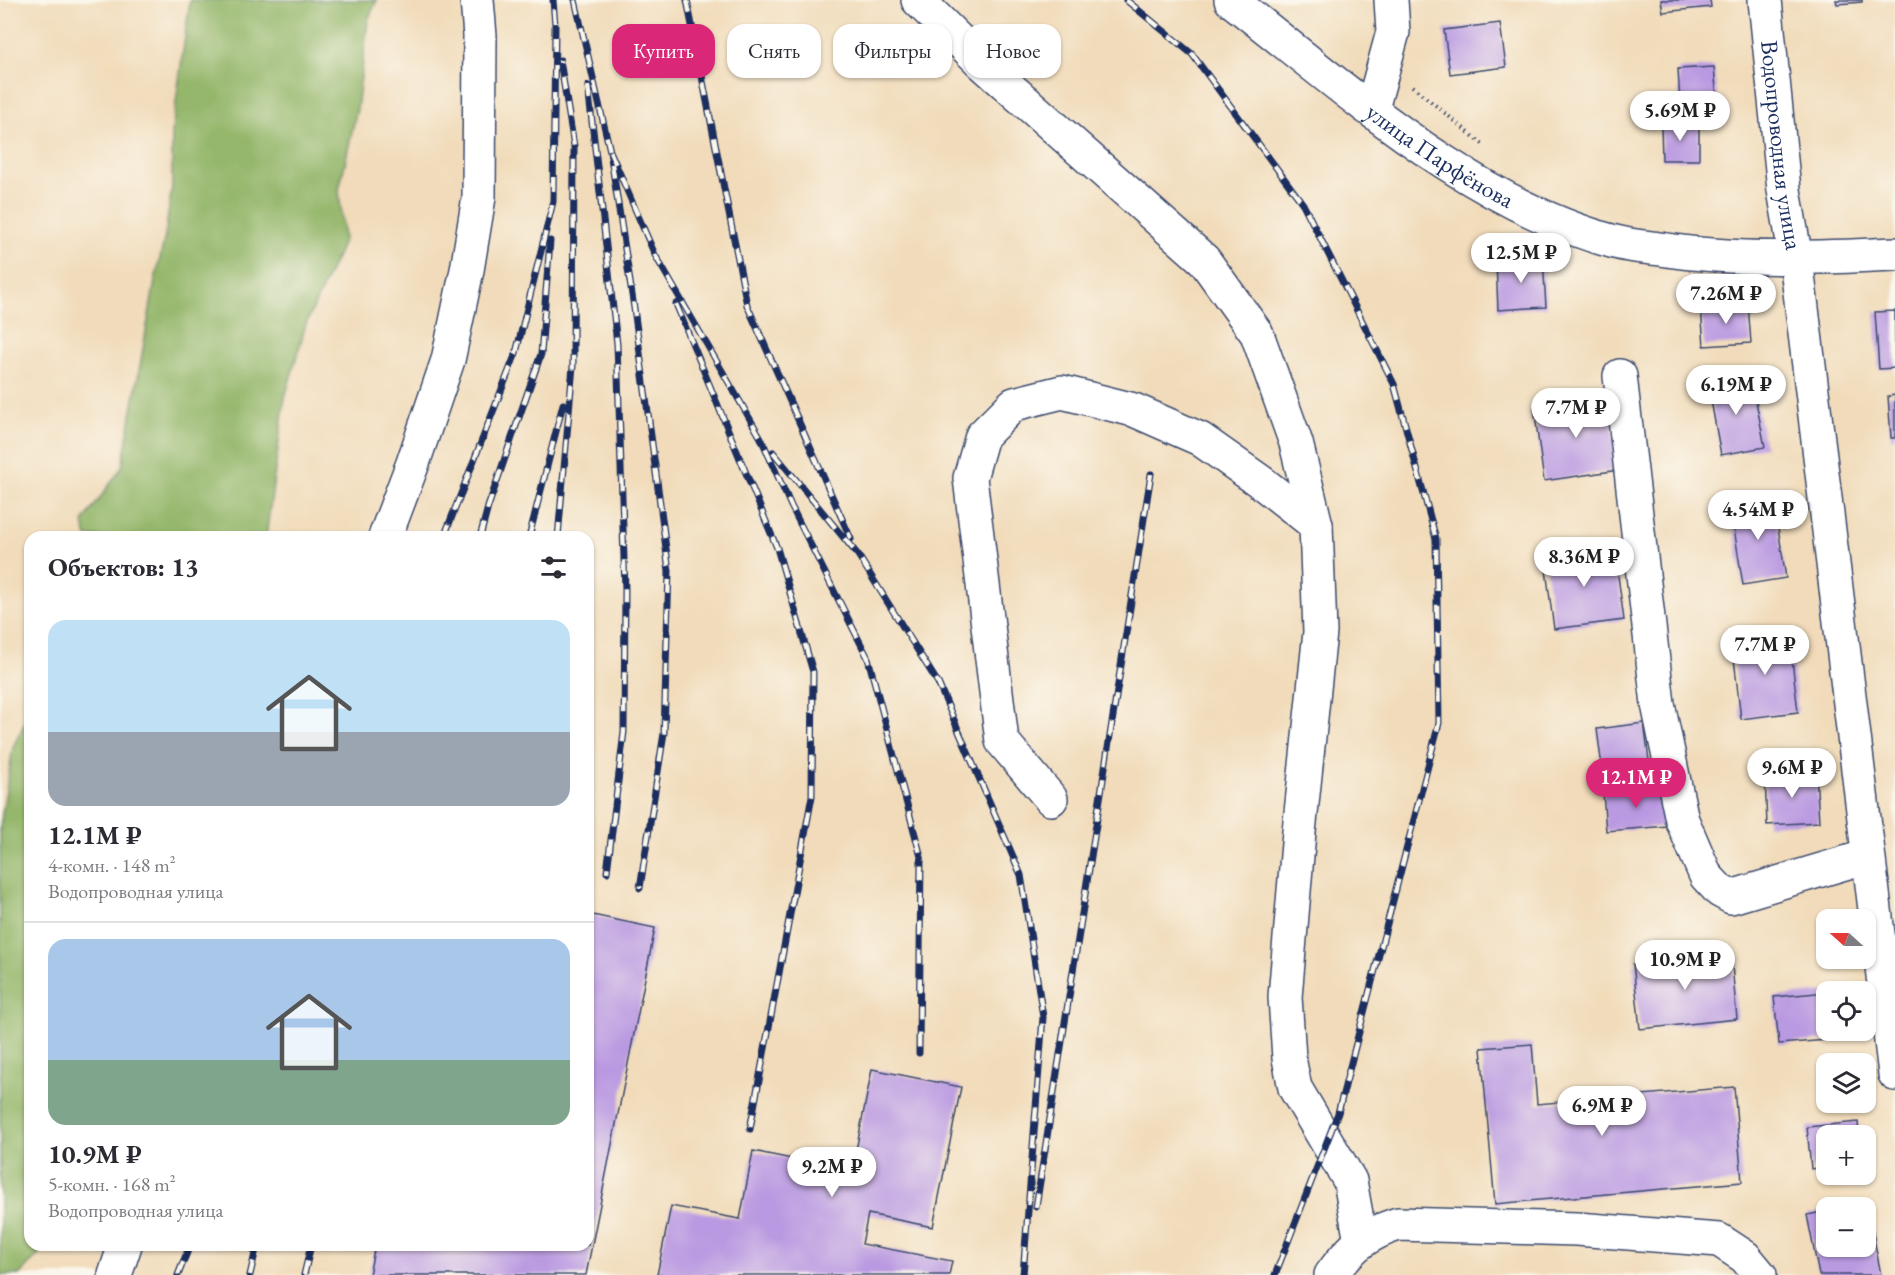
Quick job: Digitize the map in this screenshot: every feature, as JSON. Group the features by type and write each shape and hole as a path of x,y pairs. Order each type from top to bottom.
{"street":[{"path":"387,531 448,360 467,270 479,196 480,36 477,0"},
{"path":"918,0 982,63 1204,260 1257,334 1296,443 1316,525 1320,632 1299,832 1286,1007 1289,1058 1295,1088 1350,1181 1361,1242"},
{"name":"улица Парфёнова","path":"1231,0 1420,144 1485,187 1546,219 1616,242 1694,254 1796,259 1895,254"},
{"path":"1372,109 1393,32 1391,0"},
{"name":"Водопроводная улица","path":"1765,0 1784,190 1796,259 1895,1074"},
{"path":"1620,376 1658,704 1682,820 1706,876 1720,891 1731,897 1868,856"},
{"path":"1051,799 1002,741 970,478 982,436 1014,404 1062,392 1134,410 1200,439 1316,525"},
{"path":"1331,1275 1349,1250 1376,1231 1398,1224 1577,1229 1719,1240 1744,1257 1760,1275"},
{"path":"115,1275 123,1251"}],"path":[{"path":"1384,63 1487,148"}],"green space":[{"path":"190,0 377,0 368,20 357,109 339,190 344,240 306,324 285,397 267,531 85,531 83,522 122,467 165,236 172,186 172,131"},
{"path":"24,724 24,1251 42,1251 19,1275 0,1275 0,827 13,747"}],"building":[{"path":"1661,0 1710,0 1711,7 1663,12"},
{"path":"1836,0 1862,0 1862,2 1837,4"},
{"path":"1500,23 1506,67 1450,74 1444,30"},
{"path":"1714,67 1717,100 1680,103 1678,69"},
{"path":"1661,125 1699,125 1699,160 1662,160"},
{"path":"1543,259 1546,307 1498,310 1496,261"},
{"path":"1748,304 1751,343 1704,346 1701,308"},
{"path":"1895,311 1895,368 1879,369 1875,312"},
{"path":"1751,376 1765,447 1721,455 1708,384"},
{"path":"1895,395 1895,438 1891,438 1888,396"},
{"path":"1608,398 1619,470 1544,481 1534,408"},
{"path":"1773,497 1786,578 1743,585 1730,503"},
{"path":"1614,546 1624,620 1554,629 1544,555"},
{"path":"1789,634 1798,712 1741,719 1732,641"},
{"path":"1644,723 1649,761 1602,767 1597,729"},
{"path":"1816,773 1819,822 1767,825 1765,777"},
{"path":"1665,787 1668,826 1606,831 1603,792"},
{"path":"594,915 655,928 594,1235"},
{"path":"1731,954 1737,1019 1640,1029 1633,964"},
{"path":"1816,993 1816,1041 1779,1044 1774,997"},
{"path":"1532,1044 1537,1104 1734,1087 1742,1182 1495,1204 1481,1048"},
{"path":"872,1069 961,1087 933,1227 868,1214 862,1244 952,1261 949,1275 657,1275 671,1206 740,1219 753,1151 852,1171"},
{"path":"1858,1122 1858,1125 1827,1125"},
{"path":"1816,1126 1816,1168 1811,1169 1807,1127"},
{"path":"1816,1213 1816,1257 1876,1257 1876,1249 1881,1275 1819,1275 1807,1215"},
{"path":"374,1251 591,1251 586,1275 369,1275"}],"railway":[{"path":"446,531 516,353 553,202 555,25 553,0"},
{"path":"575,0 610,151 634,308 669,571 664,733 640,888"},
{"path":"687,0 747,305 851,539"},
{"path":"1126,0 1192,54 1303,204 1394,384 1436,539 1439,723 1338,1113 1275,1275"},
{"path":"559,531 573,366 574,146 560,60"},
{"path":"588,86 617,344 625,590 624,732 607,872"},
{"path":"610,151 655,255 761,438 791,506 868,658 921,857 919,1053"},
{"path":"482,531 541,354 550,241"},
{"path":"676,304 777,548 813,672 812,796 750,1129"},
{"path":"531,531 563,404"},
{"path":"773,452 858,555 938,683 1021,875 1043,1017 1023,1275"},
{"path":"1036,1207 1151,474"},
{"path":"178,1275 188,1251"},
{"path":"250,1275 256,1251"},
{"path":"304,1275 310,1251"}]}
